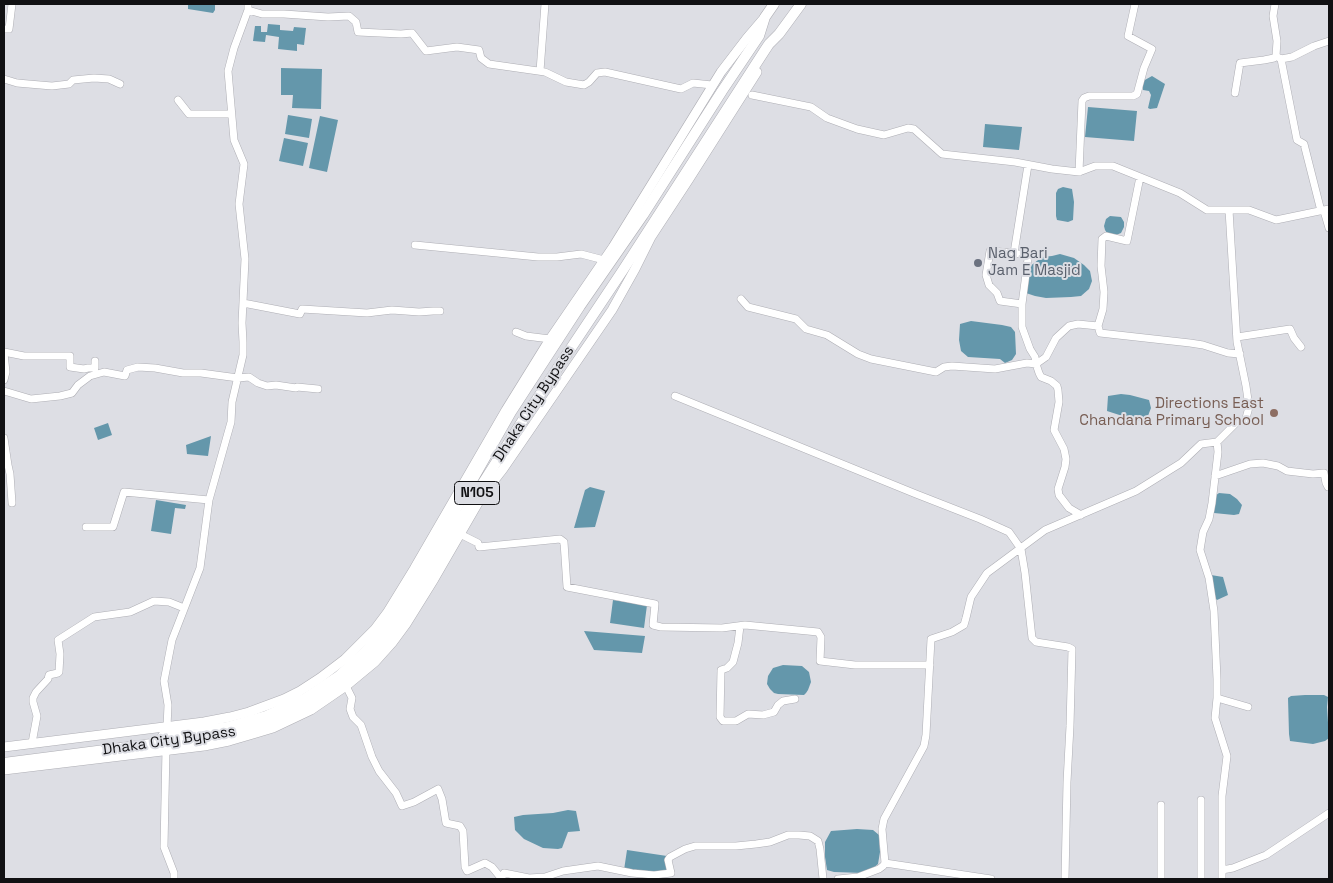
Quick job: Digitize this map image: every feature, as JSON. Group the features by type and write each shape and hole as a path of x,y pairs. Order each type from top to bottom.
{"highway":[{"name":"Dhaka City Bypass","path":"4,757 228,727 266,716 306,698 339,676 364,654 393,617 511,412 580,306 643,215 722,90 759,36 765,17 774,4"},
{"name":"Dhaka City Bypass","path":"4,763 229,734 270,723 308,705 343,682 371,658 400,621 523,420 623,270 765,50 801,4"}],"main road":[{"path":"4,747 168,727 249,712 300,691 320,678 357,648 387,613 506,410 550,339 604,260 712,85 735,52 765,17"},
{"path":"4,770 166,749 204,746 229,741 273,728 311,710 346,686 375,662 392,643 434,579 482,496 612,310 651,237 694,172 777,37"}],"street":[{"path":"4,29 9,30 12,4"},
{"path":"540,71 545,4"},
{"path":"1079,172 1082,101 1089,96 1133,96 1137,94 1144,68 1152,49 1128,36 1135,4"},
{"path":"1275,4 1273,16 1279,58 1297,140 1304,144 1329,228"},
{"path":"168,727 168,705 164,681 172,640 200,568 209,500 232,422 232,402 243,355 245,259 239,204 244,164 234,140 228,71 248,7 262,14 349,16 356,22 358,32 412,33 426,51 457,47 479,50 481,58 490,64 545,72 566,82 584,85 590,82 597,73 605,72 681,89 693,83 712,85"},
{"path":"1234,94 1240,63 1292,57 1329,41"},
{"path":"4,79 52,86 69,84 72,80 94,78 109,79 120,84"},
{"path":"752,95 811,107 827,118 884,136 908,128 914,129 942,154 1079,172 1095,166 1113,166 1180,193 1207,210 1249,210 1276,220 1325,210"},
{"path":"178,100 189,114 231,114"},
{"path":"1014,253 1028,164"},
{"path":"1140,177 1127,241 1106,236 1102,240 1101,266 1104,292 1103,309 1098,326 1100,333 1190,343 1228,353 1240,354"},
{"path":"838,879 858,877 879,869 885,863 882,829 884,819 924,746 931,639 964,626 970,597 987,573 1045,530 1136,491 1181,463 1200,444 1217,442 1237,422 1245,422 1248,407 1237,337 1229,210"},
{"path":"415,245 538,257 581,254 604,260"},
{"path":"1022,304 1000,301 997,293 989,285 986,275 990,251 1027,255 1028,260 1022,304 1022,327 1035,357 1041,378 1051,381 1058,390 1059,402 1054,430 1064,449 1066,458 1058,489 1059,495 1070,508 1081,515"},
{"path":"741,299 748,307 796,319 806,328 826,335 871,360 936,372 944,367 952,366 995,369 1027,363 1036,364 1046,356 1056,338 1069,326 1078,324 1098,326"},
{"path":"243,304 300,314 302,309 367,314 392,310 440,311"},
{"path":"1237,337 1290,329 1301,347"},
{"path":"516,332 526,336 550,339"},
{"path":"4,380 6,375 4,352 24,356 70,356 70,367 84,369 95,368 95,361"},
{"path":"4,391 32,399 60,396 72,393 78,385 90,376 104,372 125,376 127,370 138,367 238,378 249,377 267,386 276,385 318,389"},
{"path":"674,396 1009,532 1020,549 1032,638 1036,642 1072,649 1065,879"},
{"path":"4,438 10,474 12,504"},
{"path":"1217,442 1218,452 1212,503 1209,519 1203,532 1200,550 1209,578 1214,611 1217,698 1215,718 1227,756 1222,796 1222,879"},
{"path":"1215,476 1250,464 1263,463 1278,466 1287,472 1324,473 1329,487"},
{"path":"86,527 113,527 124,492 209,500"},
{"path":"460,534 478,543 478,547 560,539 564,542 567,587 655,604 653,625 661,627 722,628 740,626 818,632 821,637 820,661 855,666 930,665"},
{"path":"32,743 37,716 33,702 36,692 48,679 49,675 59,672 60,654 58,640 94,617 130,612 154,601 169,602 184,608"},
{"path":"740,626 733,662 727,668 721,670 720,717 724,720 736,721 748,714 763,715 774,712 778,704 795,698"},
{"path":"346,686 352,698 350,709 353,718 361,725 379,771 396,794 402,806 414,802 438,789 442,799 446,823 460,826 463,831 465,867 467,871 485,864 492,867 501,879 504,873 530,878 545,877 563,871 598,866 632,873 654,875 671,873 668,860 670,856 690,847 756,844 770,842 788,835 799,835 810,836 818,841 823,879"},
{"path":"1217,698 1248,707"},
{"path":"166,749 164,847 174,873 174,879"},
{"path":"1201,800 1201,879"},
{"path":"1161,805 1161,879"},
{"path":"1222,870 1233,868 1266,855 1329,813"},
{"path":"885,863 990,879"}],"water":[{"path":"188,4 215,4 215,10 213,13 188,9"},
{"path":"268,24 280,25 280,30 293,31 294,27 306,28 304,45 297,44 297,51 278,49 279,37 266,35 265,42 253,41 255,26 261,26 261,32 267,32"},
{"path":"281,68 322,69 321,109 292,108 293,95 281,95"},
{"path":"1152,76 1165,84 1157,108 1150,109 1148,108 1151,95 1149,91 1143,90 1143,81"},
{"path":"1088,107 1137,111 1134,141 1085,137"},
{"path":"288,115 312,119 309,138 285,134"},
{"path":"320,116 338,120 327,172 309,168"},
{"path":"985,124 1022,127 1019,150 983,147"},
{"path":"284,138 308,143 303,166 279,161"},
{"path":"1063,187 1072,189 1074,202 1073,220 1068,222 1057,220 1056,216 1056,193 1058,189"},
{"path":"1110,216 1121,217 1124,227 1121,233 1116,235 1107,233 1105,230 1106,219"},
{"path":"1060,254 1074,258 1090,271 1092,281 1089,289 1081,296 1071,297 1046,298 1026,293 1029,267 1042,257"},
{"path":"971,321 1011,327 1015,332 1016,354 1012,360 1005,363 1000,359 968,357 961,351 959,340 960,324"},
{"path":"1121,394 1149,400 1151,408 1146,421 1135,420 1107,411 1108,396"},
{"path":"108,423 112,435 98,440 94,428"},
{"path":"211,436 208,456 187,454 186,445"},
{"path":"590,487 605,491 595,527 574,528 585,490"},
{"path":"1219,493 1230,494 1237,499 1242,505 1239,514 1214,513 1215,496"},
{"path":"156,500 186,505 185,509 175,508 171,534 151,531"},
{"path":"1211,575 1223,577 1228,595 1217,600 1215,598"},
{"path":"613,600 647,605 644,628 610,623"},
{"path":"584,631 645,636 642,653 594,650"},
{"path":"783,665 802,666 809,672 811,682 804,695 778,694 770,689 767,684 768,676 773,668"},
{"path":"1305,695 1324,695 1328,697 1329,738 1325,741 1313,744 1290,741 1288,698"},
{"path":"568,810 576,811 580,831 568,832 562,848 543,848 524,839 515,830 514,817"},
{"path":"873,830 879,835 880,852 878,864 871,870 863,873 827,870 825,842 831,831"},
{"path":"627,850 667,856 668,870 655,873 624,870"}],"place":[{"name":"Nag Bari Jam E Masjid","path":"978,263"},
{"name":"Directions East Chandana Primary School","path":"1274,413"}]}
